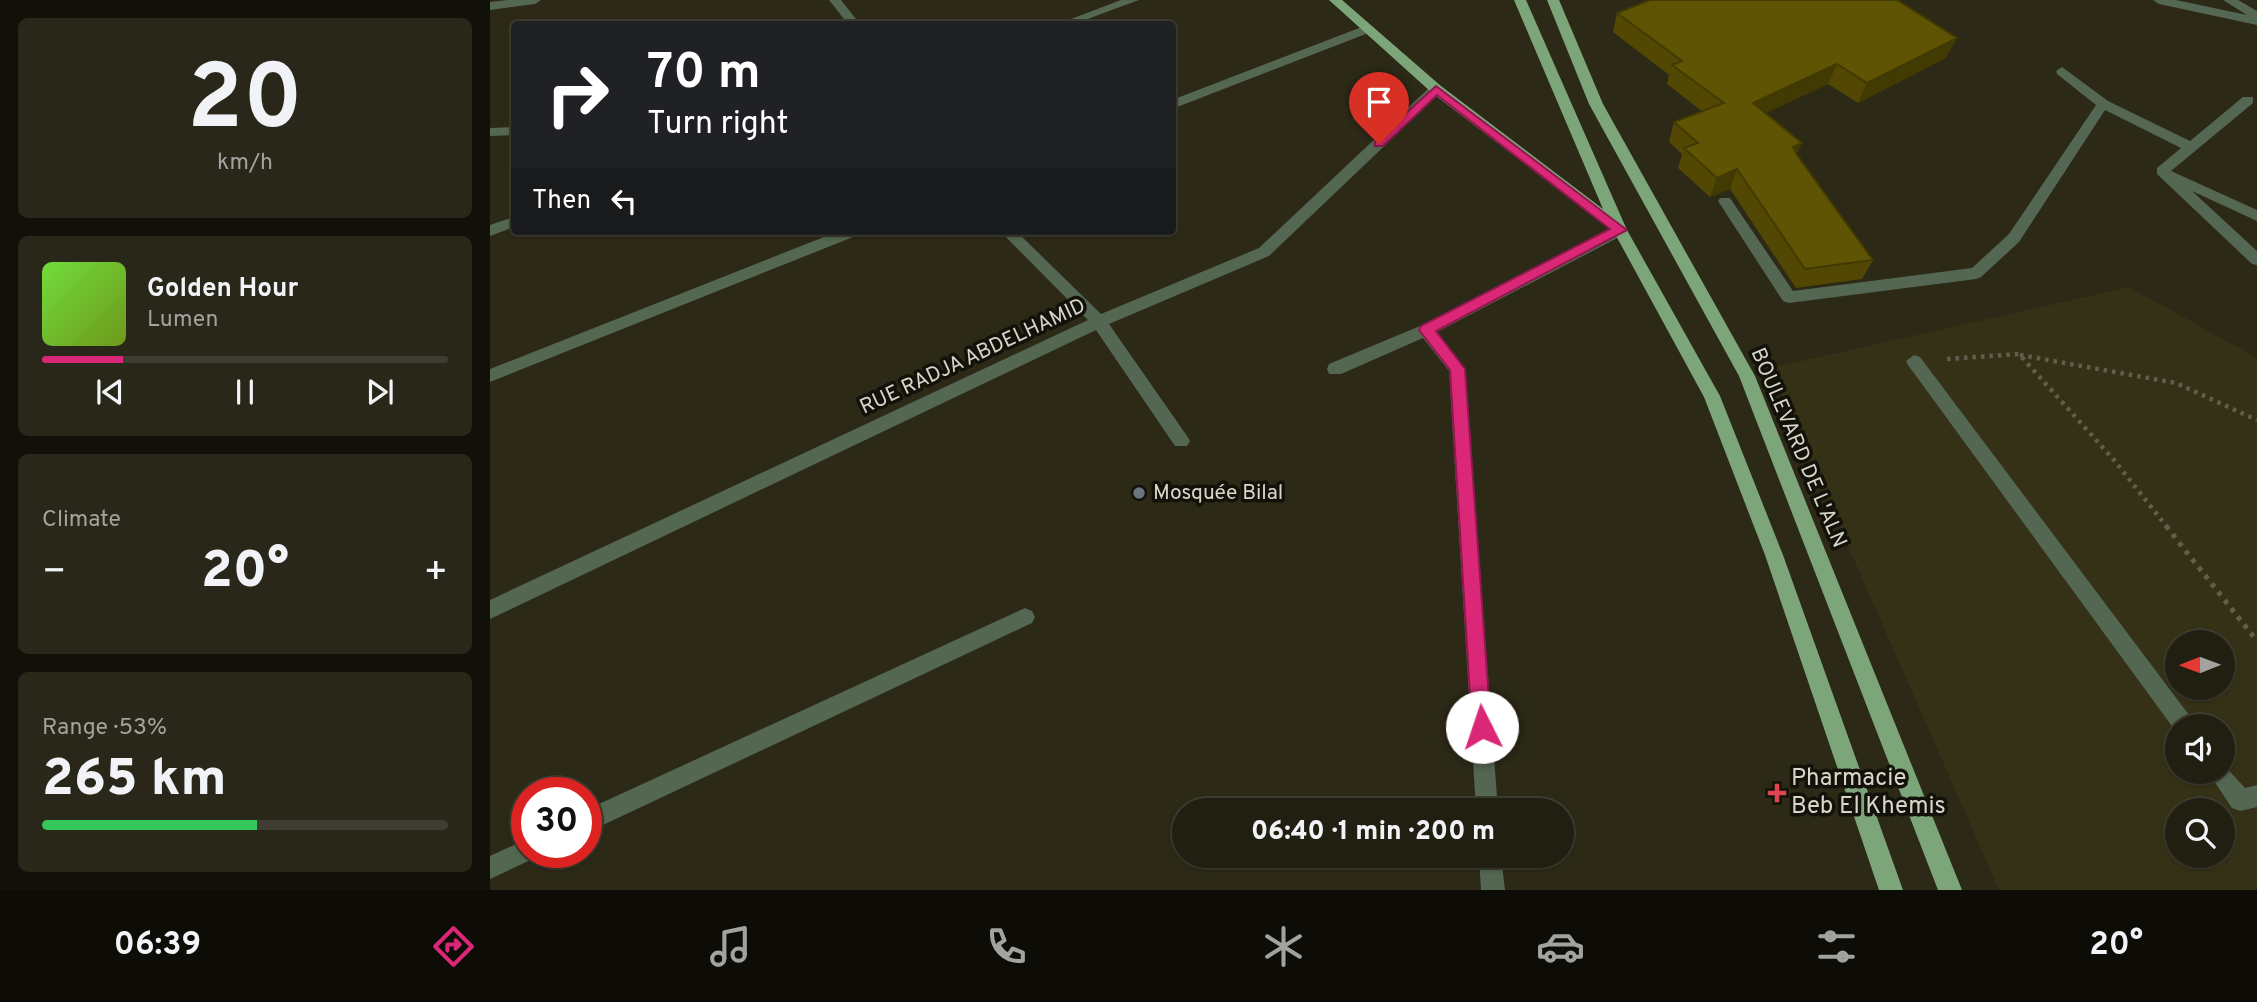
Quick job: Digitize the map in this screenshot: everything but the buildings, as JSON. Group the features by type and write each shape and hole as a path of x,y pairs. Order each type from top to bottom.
{"main road":[{"path":"1335,0 1436,89 1620,230"},
{"path":"1520,0 1620,230 1712,396 1774,555 1891,890"},
{"name":"BOULEVARD DE L'ALN","path":"1553,0 1596,104 1747,376 1950,890"}],"street":[{"path":"490,6 535,0"},
{"path":"835,0 852,21"},
{"path":"1073,21 1133,0"},
{"path":"2159,0 2257,21"},
{"path":"2229,0 2257,15"},
{"path":"1176,103 1367,29"},
{"path":"2062,71 2103,104 2191,147"},
{"name":"RUE RADJA ABDELHAMID","path":"490,610 1099,322 1264,252 1436,89"},
{"path":"2162,171 2248,100"},
{"path":"1725,201 1789,297 1875,280 1976,272 2014,238 2103,104"},
{"path":"490,132 511,131"},
{"path":"2162,171 2257,216"},
{"path":"2162,171 2257,260"},
{"path":"490,231 511,223"},
{"path":"1335,369 1426,330 1620,230"},
{"path":"490,376 843,235"},
{"path":"1011,235 1099,322 1181,441"},
{"path":"1426,330 1457,369 1486,798"},
{"path":"1914,361 2176,714"},
{"path":"602,815 1025,617"},
{"path":"2228,784 2240,800 2257,796"},
{"path":"490,867 511,857"},
{"path":"1491,868 1493,890"}],"path":[{"path":"1914,361 2019,355 2176,383 2257,420"},
{"path":"2019,355 2114,460 2257,641"}],"shaded area":[{"path":"2129,287 2257,358 2257,890 1999,890 1770,368"}],"place":[{"name":"Mosquée Bilal","path":"1139,493"},
{"name":"Pharmacie Beb El Khemis","path":"1777,793"}],"route":[{"path":"1379,144 1436,89 1620,230 1426,330 1457,369 1482,727"}]}
